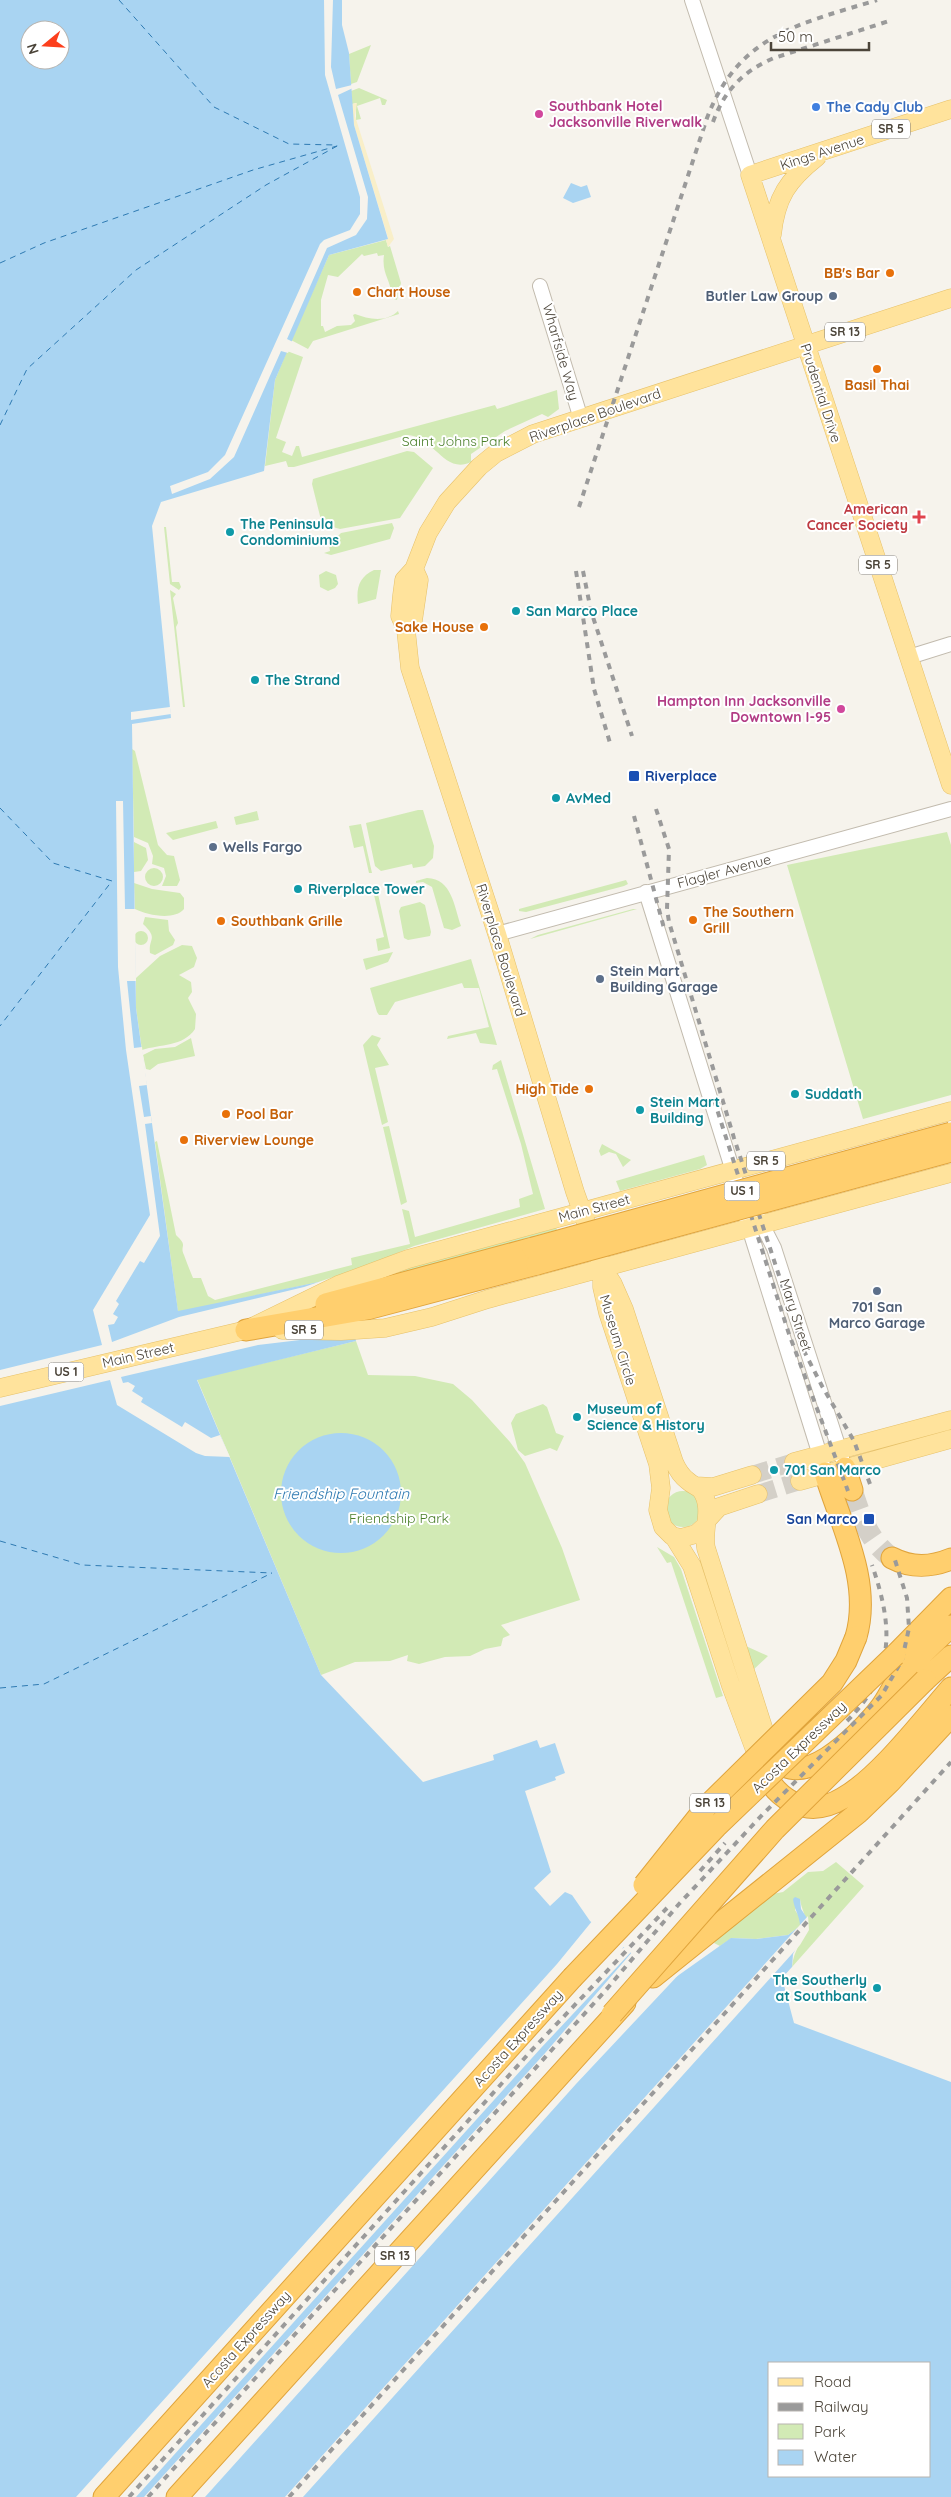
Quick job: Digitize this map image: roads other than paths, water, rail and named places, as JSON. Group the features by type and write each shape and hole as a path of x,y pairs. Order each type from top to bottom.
{"highway":[{"name":"US 1","path":"535,1256 951,1133"},
{"name":"US 1","path":"246,1330 355,1305 535,1256 951,1151"},
{"path":"832,1461 852,1490"},
{"name":"SR 13","path":"572,1978 702,1812 832,1682 846,1661 856,1637 861,1611 860,1584 832,1461"},
{"path":"892,1558 906,1564 921,1565 951,1559"},
{"name":"Acosta Expressway","path":"104,2497 572,1978 698,1845 895,1655 951,1598"},
{"path":"765,1755 791,1769 808,1767 830,1756 876,1712 901,1676 951,1626"},
{"path":"612,2014 775,1828 951,1656"},
{"path":"765,1755 770,1784 786,1799 805,1805 827,1805 841,1800 860,1786 932,1723 951,1688"},
{"name":"SR 13","path":"177,2497 612,2014 683,1952 859,1812 896,1776 932,1723"}],"main road":[{"name":"Kings Avenue","path":"750,175 951,109"},
{"name":"SR 5","path":"771,240 774,215 789,182 826,150"},
{"name":"Prudential Drive","path":"750,175 951,785"},
{"name":"SR 13","path":"806,345 951,298"},
{"name":"Riverplace Boulevard","path":"602,1268 582,1212 496,934 416,689 410,668 406,630 400,616 404,580 414,569 425,540 438,515 455,492 479,467 502,450 532,434 806,345"},
{"name":"Main Street","path":"0,1388 355,1305 416,1256 951,1111"},
{"path":"886,1129 903,1186"},
{"name":"Main Street","path":"355,1305 393,1326 432,1317 488,1299 951,1173"},
{"name":"Museum Circle","path":"602,1268 613,1284 624,1309 674,1462 681,1475 693,1484 705,1500 706,1548 730,1621 749,1710"},
{"name":"Museum Circle","path":"602,1268 604,1298 656,1458 661,1494 658,1506 659,1519 666,1530 674,1537 692,1566 712,1626 749,1710 765,1755"},
{"path":"800,1481 832,1461 951,1420"},
{"path":"794,1462 832,1461 951,1439"},
{"path":"661,1494 674,1485 693,1484 713,1487 752,1475"},
{"path":"674,1537 692,1536 719,1507 758,1494"},
{"path":"712,1626 730,1621"}],"street":[{"name":"Prudential Drive","path":"692,0 750,175"},
{"name":"Wharfside Way","path":"540,286 580,419"},
{"path":"909,657 951,644"},
{"name":"Flagler Avenue","path":"496,934 951,809"},
{"name":"Mary Street","path":"646,892 732,1170 756,1226 832,1461"},
{"name":"Mary Street","path":"756,1226 774,1248 832,1461"}],"water":[{"path":"0,0 342,0 342,25 349,53 354,125 388,239 329,255 275,380 264,471 161,502 152,526 171,718 132,724 136,1008 178,1311 338,1278 356,1341 197,1380 321,1675 423,1782 494,1760 493,1755 537,1740 540,1748 555,1743 565,1773 555,1777 556,1780 525,1791 551,1872 534,1888 550,1906 565,1892 572,1895 590,1921 643,1962 676,1977 731,1938 757,1939 788,1935 800,1926 793,1899 795,1897 800,1899 801,1909 807,1918 806,1929 793,1954 792,1967 782,1978 794,2023 951,2082 951,2497 0,2497"},
{"path":"571,183 581,187 587,185 591,197 573,203 563,198"},
{"name":"Friendship Fountain","path":"341,1433 353,1434 364,1438 374,1443 383,1451 391,1460 396,1470 400,1481 400,1505 396,1516 391,1526 383,1535 374,1543 364,1548 353,1552 341,1553 329,1552 318,1548 308,1543 299,1535 291,1526 286,1516 282,1505 281,1493 282,1481 286,1470 291,1460 299,1451 308,1443 318,1438 329,1434"}],"tunnel":[{"path":"752,1475 794,1462"},
{"path":"758,1494 800,1481"},
{"path":"852,1490 871,1536 884,1552 892,1558"}],"railway":[{"path":"579,507 707,118 720,90 736,68 755,50 775,36 822,17 877,0"},
{"path":"713,122 723,101 736,83 763,63 889,21"},
{"path":"576,571 594,689 610,743"},
{"path":"583,571 591,611 632,736"},
{"path":"656,809 669,849 667,909 669,922 734,1138 803,1349 854,1441 870,1484"},
{"path":"634,816 665,932"},
{"path":"714,1100 789,1334 848,1491"},
{"path":"148,2497 605,1991 679,1904 763,1814 882,1695 902,1660 909,1628 907,1598 894,1557"},
{"path":"847,1721 863,1703 875,1685 886,1648 884,1608 872,1565"},
{"path":"289,2497 951,1762"},
{"path":"700,1871 725,1843"},
{"path":"129,2497 531,2051 667,1908"}],"place":[{"name":"The Cady Club","path":"816,107"},
{"name":"Southbank Hotel Jacksonville Riverwalk","path":"539,114"},
{"name":"BB's Bar","path":"890,273"},
{"name":"Chart House","path":"357,292"},
{"name":"Butler Law Group","path":"833,296"},
{"name":"Basil Thai","path":"877,369"},
{"name":"American Cancer Society","path":"919,517"},
{"name":"The Peninsula Condominiums","path":"230,532"},
{"name":"San Marco Place","path":"516,611"},
{"name":"Sake House","path":"484,627"},
{"name":"The Strand","path":"255,680"},
{"name":"Hampton Inn Jacksonville Downtown I-95","path":"841,709"},
{"name":"Riverplace","path":"634,776"},
{"name":"AvMed","path":"556,798"},
{"name":"Wells Fargo","path":"213,847"},
{"name":"Riverplace Tower","path":"298,889"},
{"name":"The Southern Grill","path":"693,920"},
{"name":"Southbank Grille","path":"221,921"},
{"name":"Stein Mart Building Garage","path":"600,979"},
{"name":"High Tide","path":"589,1089"},
{"name":"Suddath","path":"795,1094"},
{"name":"Stein Mart Building","path":"640,1110"},
{"name":"Pool Bar","path":"226,1114"},
{"name":"Riverview Lounge","path":"184,1140"},
{"name":"701 San Marco Garage","path":"877,1291"},
{"name":"Museum of Science & History","path":"577,1417"},
{"name":"701 San Marco","path":"774,1470"},
{"name":"San Marco","path":"869,1519"},
{"name":"The Southerly at Southbank","path":"877,1988"}],"park label":[{"name":"Saint Johns Park","path":"456,441"},
{"name":"Friendship Park","path":"399,1518"}]}
